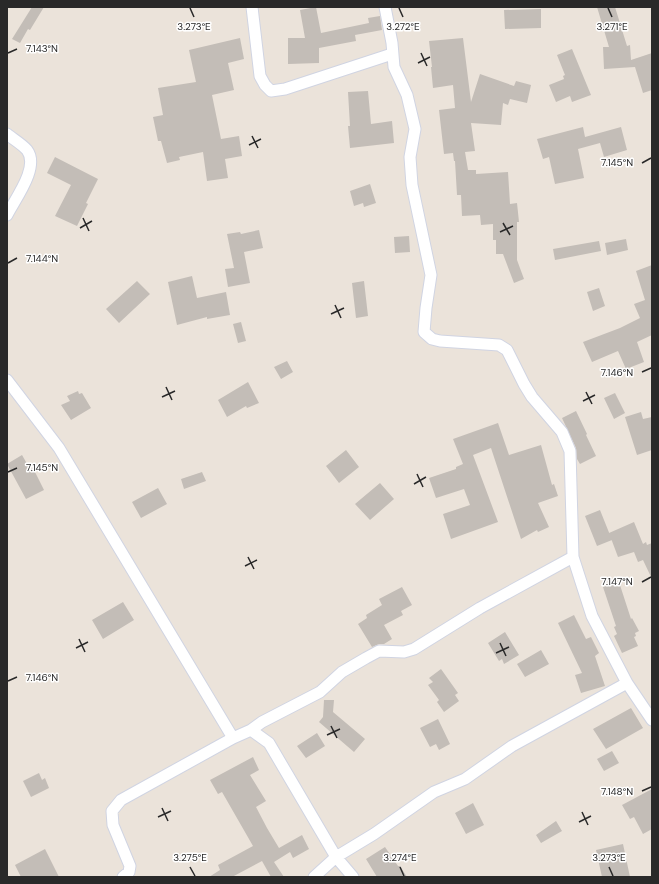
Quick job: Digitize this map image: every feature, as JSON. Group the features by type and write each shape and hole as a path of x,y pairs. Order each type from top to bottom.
{"street":[{"path":"252,7 260,76 265,85 271,91 285,89 392,54"},
{"path":"384,7 392,43 394,67 407,95 415,129 410,157 412,185 431,275 424,332 432,339 440,341 503,346 512,359 528,390 562,432 570,451 573,557 592,616 627,683 652,720"},
{"path":"7,134 26,149 31,158 30,172 7,215"},
{"path":"7,380 59,448 234,738"},
{"path":"136,877 113,825 112,811 121,800 251,730 262,722 320,692 342,672 379,651 404,652 414,649 480,608 573,557"},
{"path":"314,877 336,857 374,834 434,792 465,779 512,746 627,683"},
{"path":"251,730 269,743 336,857 354,877"},
{"path":"123,877 128,872 130,866"}],"building":[{"path":"32,7 44,7 20,43 12,39"},
{"path":"316,7 321,33 369,23 368,18 380,16 382,30 355,35 356,41 319,48 319,63 288,64 288,38 305,38 300,10"},
{"path":"597,7 615,7 627,46 630,45 631,60 652,53 652,90 643,93 635,67 604,69 603,47 609,47"},
{"path":"541,9 541,28 505,29 504,10"},
{"path":"240,38 244,59 228,63 234,90 212,95 221,139 239,136 242,156 225,159 228,178 207,181 203,152 179,157 180,160 167,163 161,141 158,141 153,117 163,115 158,88 196,82 189,50"},
{"path":"463,38 471,102 480,74 514,86 516,81 531,85 527,103 510,99 508,105 503,103 501,125 471,123 475,151 465,152 468,170 476,170 476,174 508,172 510,204 517,203 519,222 517,222 517,260 524,279 514,283 503,254 496,254 496,240 493,240 493,224 481,225 480,215 462,216 461,195 457,195 455,161 453,153 444,154 439,110 455,108 453,85 433,88 429,41"},
{"path":"572,49 591,95 572,102 570,96 556,102 549,85 564,79 563,76 565,75 557,55"},
{"path":"368,91 371,124 392,121 394,143 350,148 348,126 350,126 348,92"},
{"path":"583,127 585,137 621,127 627,150 604,157 600,143 578,149 584,178 555,184 549,157 543,159 537,139"},
{"path":"55,157 98,179 77,226 55,216 71,185 47,173"},
{"path":"370,184 376,203 364,207 363,203 354,206 350,191"},
{"path":"259,230 263,248 244,252 250,283 228,287 225,269 234,268 227,234 240,232 241,234"},
{"path":"409,236 410,252 395,253 394,237"},
{"path":"626,239 628,250 607,255 605,243"},
{"path":"599,241 601,251 555,260 553,249"},
{"path":"652,265 652,335 637,342 644,362 626,369 618,351 592,362 583,342 620,328 640,318 634,304 645,300 636,271"},
{"path":"192,276 197,298 226,292 230,315 207,319 207,317 177,325 168,282"},
{"path":"137,281 150,294 119,323 106,309"},
{"path":"364,281 368,316 356,318 352,283"},
{"path":"599,288 605,306 593,311 587,292"},
{"path":"241,322 246,341 238,343 233,324"},
{"path":"287,361 293,372 281,379 274,367"},
{"path":"248,382 259,403 247,408 246,406 227,417 218,400"},
{"path":"78,391 79,394 82,393 91,408 71,420 61,405 70,401 67,396"},
{"path":"615,393 625,413 614,419 604,398"},
{"path":"576,411 596,456 580,464 577,459 576,448 562,418"},
{"path":"641,412 643,419 652,417 652,450 637,455 625,417"},
{"path":"498,423 509,455 541,445 552,485 554,484 558,496 538,503 549,527 538,532 537,530 521,539 491,448 473,455 498,522 451,539 443,514 470,505 464,489 436,498 429,478 456,469 456,467 463,464 453,439"},
{"path":"346,450 359,467 339,483 326,466"},
{"path":"22,455 30,469 33,468 44,490 26,499 7,464"},
{"path":"202,472 206,481 184,489 181,479"},
{"path":"380,483 394,499 370,520 355,504"},
{"path":"158,488 167,504 141,518 132,502"},
{"path":"600,510 612,540 597,546 585,516"},
{"path":"634,522 643,544 646,542 647,545 652,543 652,579 643,560 638,562 634,552 618,557 609,533"},
{"path":"619,582 631,619 632,618 639,631 635,633 636,636 634,637 638,646 622,653 614,636 617,634 614,627 616,626 603,587"},
{"path":"402,587 412,605 401,611 403,615 384,625 392,639 384,644 379,644 372,647 358,624 367,618 366,615 382,605 379,599"},
{"path":"123,602 134,620 103,639 92,620"},
{"path":"574,615 586,639 591,637 599,653 595,656 605,686 581,693 575,675 582,673 558,623"},
{"path":"505,632 519,655 504,664 502,659 499,661 488,643"},
{"path":"541,650 549,664 525,677 517,664"},
{"path":"441,669 458,693 455,695 459,701 444,712 437,702 439,700 428,685 433,682 429,678"},
{"path":"324,700 334,700 333,712 365,739 354,752 319,722 323,717"},
{"path":"631,708 643,728 606,749 593,729"},
{"path":"438,719 450,744 439,750 436,744 430,747 420,728"},
{"path":"317,733 325,746 306,758 297,746"},
{"path":"612,751 619,763 604,771 597,759"},
{"path":"253,757 259,770 250,775 266,801 256,807 279,848 302,835 309,849 293,858 290,852 274,862 284,877 271,877 262,861 232,877 209,877 220,870 218,865 253,846 222,792 218,794 210,780"},
{"path":"39,773 42,780 45,778 49,788 31,797 23,781"},
{"path":"652,789 652,829 643,834 634,817 630,819 622,805"},
{"path":"473,803 484,825 466,834 455,813"},
{"path":"556,821 562,831 541,843 536,835"},
{"path":"623,844 630,877 602,877 596,850"},
{"path":"385,847 407,877 377,877 366,859"},
{"path":"45,849 59,877 21,877 15,865"}]}
